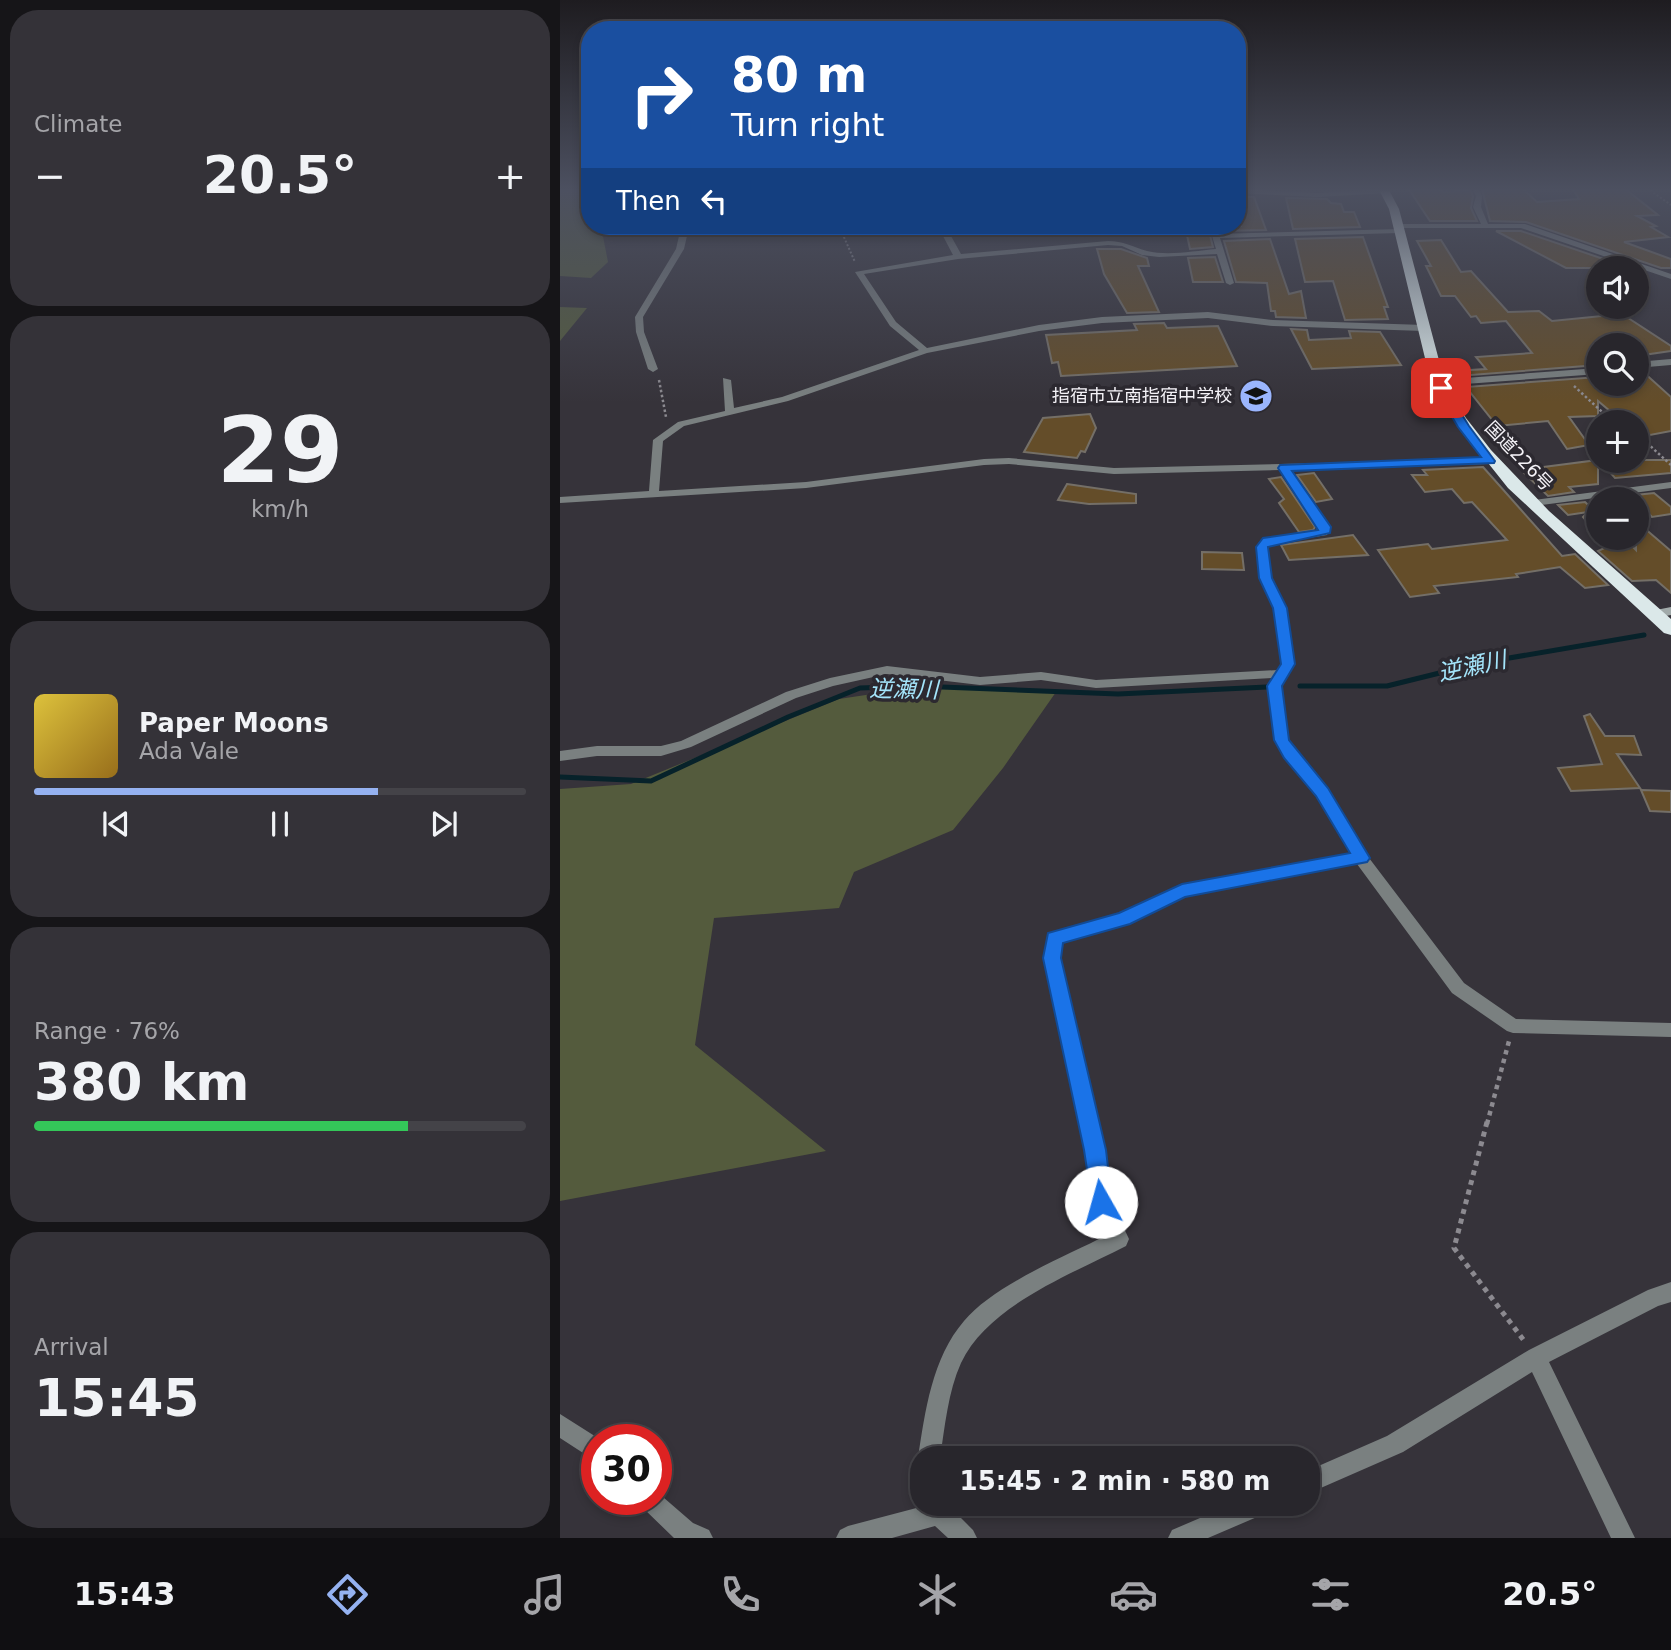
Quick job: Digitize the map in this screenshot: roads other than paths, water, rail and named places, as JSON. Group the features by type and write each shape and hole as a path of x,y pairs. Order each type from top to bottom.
{"highway":[{"name":"国道226号","path":"1407,260 1438,383 1464,427 1489,461 1534,503 1663,612 1671,629"}],"street":[{"path":"653,369 640,332 639,317 674,260"},
{"path":"925,351 893,324 859,272 940,260"},
{"path":"1223,260 1230,283"},
{"path":"1622,260 1671,277"},
{"path":"654,492 658,440 667,432 729,410 785,399 925,351 1039,328 1156,316 1214,316 1273,323 1424,328"},
{"path":"1649,364 1671,362"},
{"path":"1438,383 1586,372"},
{"path":"726,380 729,410"},
{"path":"560,499 806,485 984,462 1022,462 1114,471 1489,461"},
{"path":"1284,468 1324,527 1323,533 1268,541 1262,547 1266,578 1280,608 1284,626 1288,664 1275,686 1281,740 1289,754 1322,792 1361,858 1458,988 1513,1026 1671,1030"},
{"path":"1534,503 1671,485"},
{"path":"560,756 597,751 661,751 686,744 790,695 830,682 887,670 980,681 1041,676 1096,684 1280,674"},
{"path":"931,1446 939,1399 957,1351 972,1327 992,1309 1119,1239 1101,1202 1095,1150 1052,958 1054,938 1124,919 1182,891 1361,858"},
{"path":"1320,1477 1395,1444 1536,1356 1655,1297 1671,1292"},
{"path":"1536,1356 1623,1538"},
{"path":"560,1425 581,1440"},
{"path":"667,1515 685,1532 701,1538"},
{"path":"848,1538 915,1516"},
{"path":"943,1516 965,1538"},
{"path":"1180,1538 1232,1516"}],"waterway":[{"name":"逆瀬川","path":"1300,686 1387,686 1480,663 1644,635"},
{"name":"逆瀬川","path":"560,777 651,781 788,717 860,688 916,686 1118,694 1267,687"}],"place":[{"name":"指宿市立南指宿中学校","path":"1256,396"}]}
